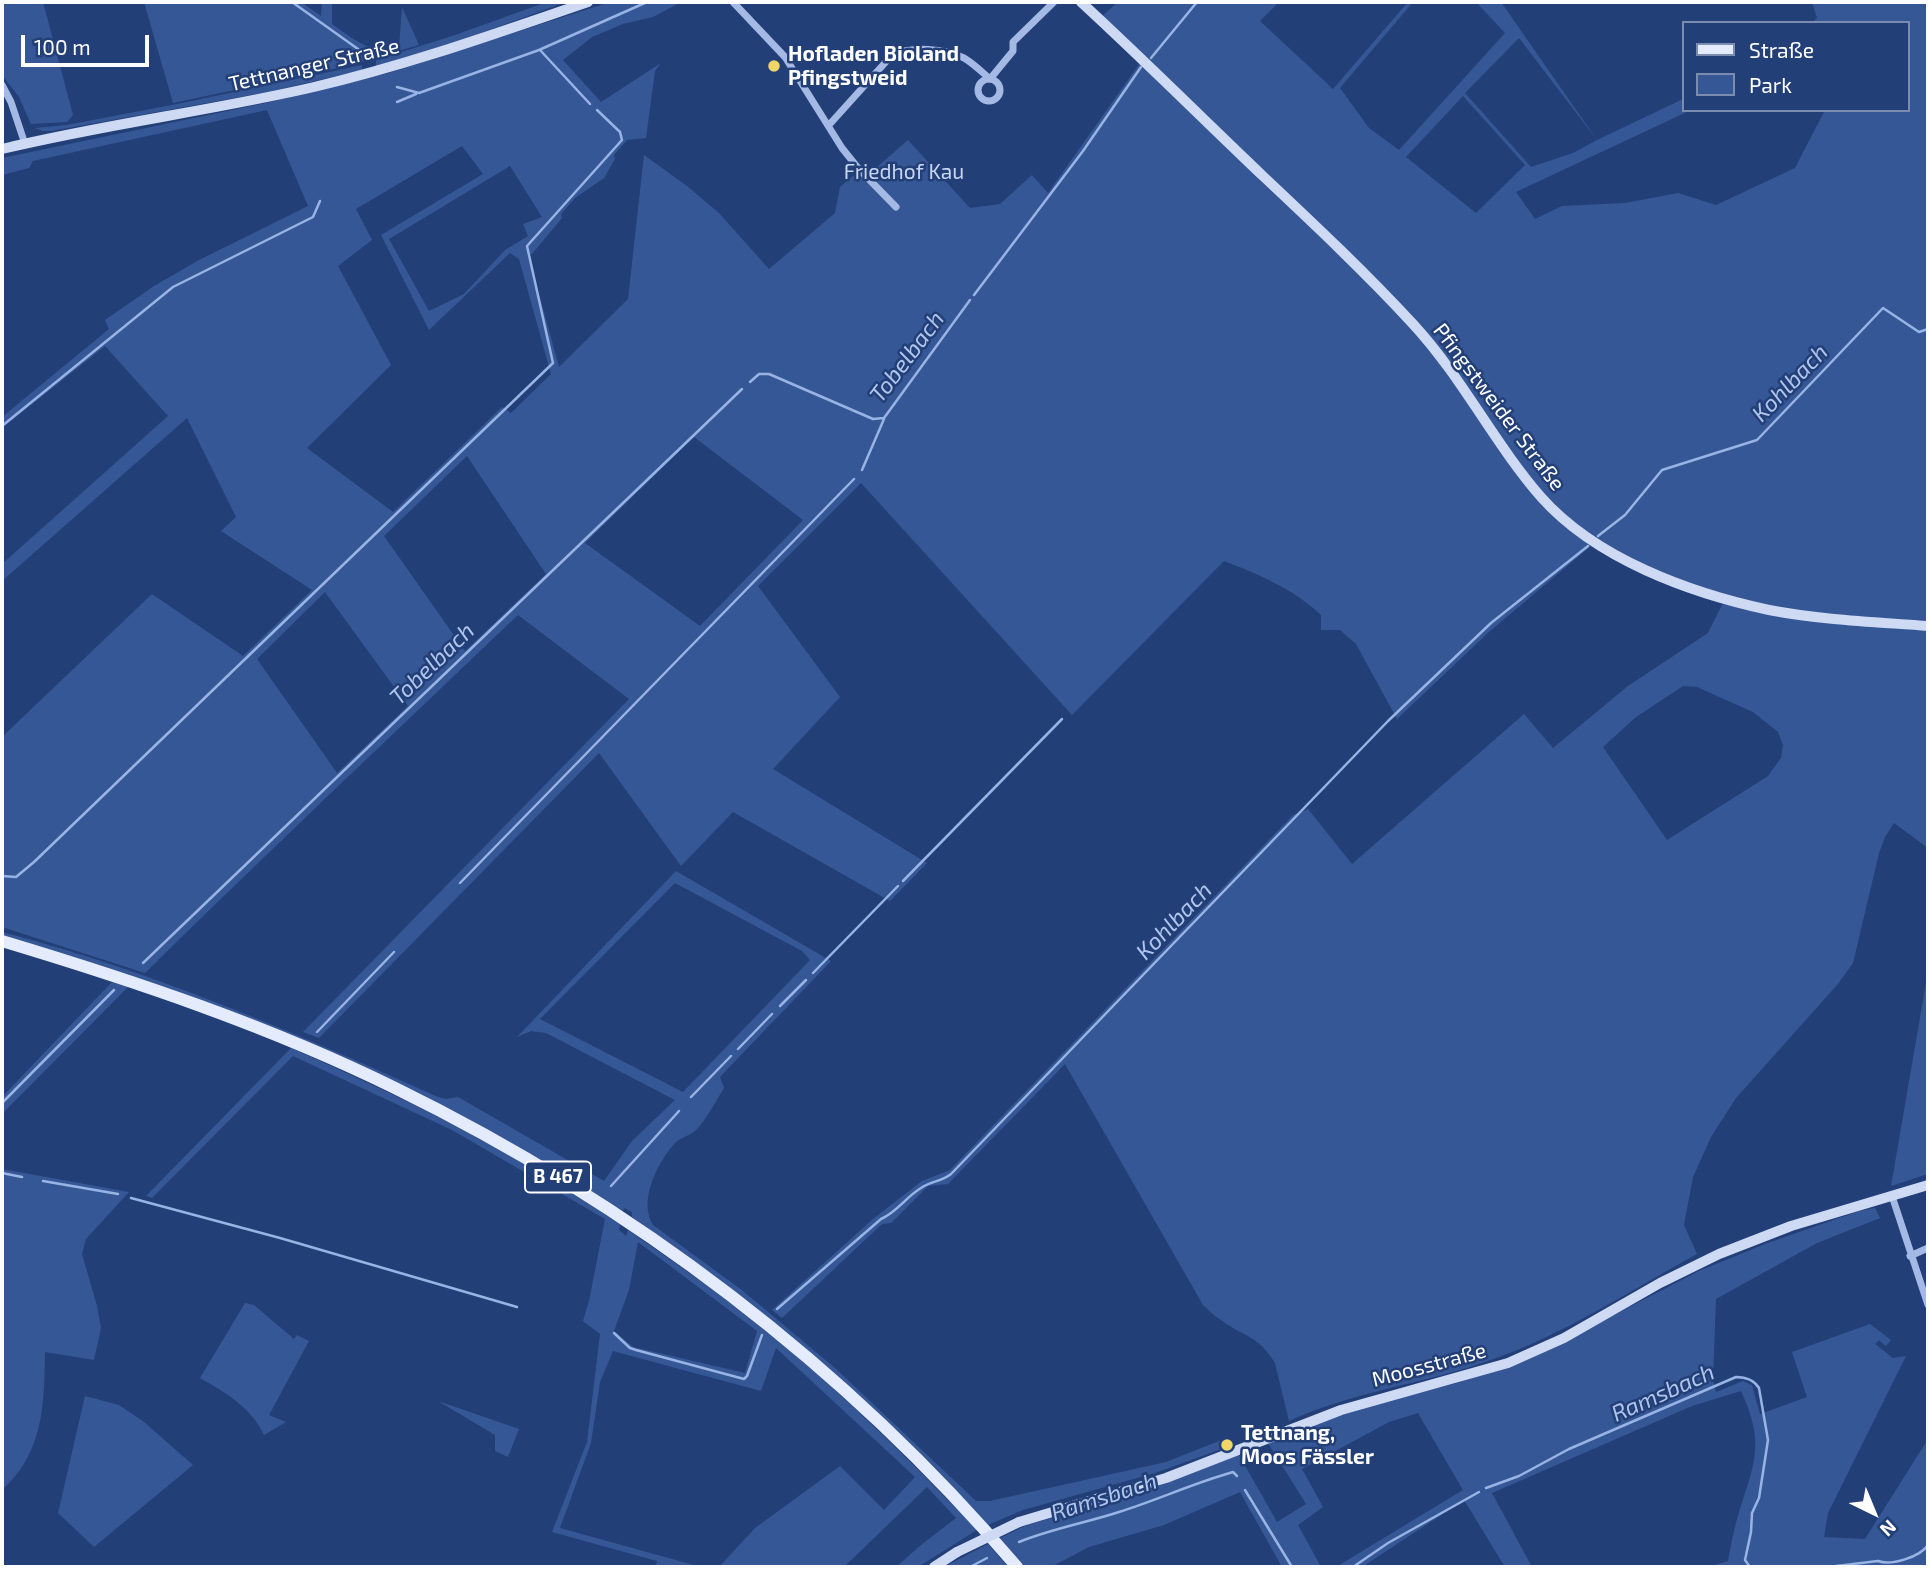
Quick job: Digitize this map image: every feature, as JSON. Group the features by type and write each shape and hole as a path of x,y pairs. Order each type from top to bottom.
{"main road":[{"name":"B 467","path":"2,941 144,986 303,1047 394,1087 494,1139 561,1178 685,1261 803,1354 907,1449 966,1509 1017,1567"}],"street":[{"name":"Tettnanger Straße","path":"2,149 220,107 370,73 588,2"},
{"path":"733,2 792,66 858,168 896,207"},
{"path":"829,125 887,60 899,52 924,50 958,56 973,64 990,79 1013,51 1013,42 1054,2"},
{"name":"Pfingstweider Straße","path":"1081,2 1340,250 1423,335 1541,497 1561,518 1604,549 1646,570 1695,589 1770,610 1928,626"},
{"path":"2,85 11,102 25,144"},
{"name":"Moosstraße","path":"934,1567 957,1552 1019,1522 1184,1472 1342,1410 1508,1363 1564,1338 1660,1283 1727,1250 1791,1226 1928,1185"},
{"path":"1892,1196 1928,1306"},
{"path":"1910,1256 1928,1248"}],"green space":[{"path":"2,2 43,2 73,115 67,122 31,124 19,97 2,75"},
{"path":"144,2 301,2 321,16 322,2 332,2 332,24 364,45 389,50 399,48 402,7 419,45 343,67 173,103"},
{"path":"547,2 566,2 451,44 376,66 376,60"},
{"name":"Friedhof Kau","path":"610,2 681,2 653,17 623,24 592,37 563,60 601,102 661,63 655,71 646,138 627,140 614,155 615,159 604,178 575,198 532,254 528,254 559,367 628,299 644,155 719,213 769,269 835,213 840,187 860,170 867,176 908,140 970,208 1000,204 1032,175 1048,193 1140,63 1442,353 1101,17 1118,2 1279,2 1260,21 1333,89 1408,2 1413,2 1340,88 1369,128 1399,150 1505,33 1476,2 1501,2 1597,140 1682,99 1682,112 1687,112 1516,192 1535,219 1562,206 1625,203 1678,193 1716,205 1795,168 1824,112 1909,112 1909,21 1814,21 1817,18 1812,2 1928,2 1928,848 1894,823 1879,853 1853,963 1837,985 1736,1098 1711,1137 1693,1177 1684,1225 1697,1254 1569,1326 1515,1351 1463,1369 1363,1395 1289,1421 1275,1363 1256,1341 1229,1326 1203,1305 1065,1064 948,1184 928,1186 891,1223 882,1224 782,1318 772,1310 873,1219 922,1181 950,1170 1293,815 1308,809 1352,864 1524,714 1553,748 1628,686 1708,633 1727,595 1663,574 1616,553 1577,525 1509,461 1591,546 1490,631 1397,719 1356,644 1340,630 1321,630 1321,615 1287,590 1224,561 1072,715 861,483 758,586 840,697 773,769 927,863 890,901 733,812 681,866 599,753 319,1038 303,1032 629,699 518,615 145,973 2,927 2,737 152,594 243,656 312,590 221,531 236,517 187,418 2,581 2,564 168,416 105,346 2,428 2,417 109,329 105,320 154,286 199,260 308,206 267,110 33,161 29,168 2,175 2,158 266,103 389,73","holes":["1519,38 1597,140 1573,153 1531,167 1465,93","1463,96 1525,165 1476,213 1406,157","462,146 483,174 381,235 429,330 510,253 519,259 551,374 511,413 502,407 393,512 307,448 391,365 338,266 372,240 356,209","510,166 542,217 523,224 528,236 505,250 464,294 429,311 389,239","694,437 803,520 700,626 585,543","467,456 546,574 465,651 384,536","325,592 408,706 337,773 257,659","1683,686 1697,687 1753,712 1778,732 1783,745 1781,758 1768,776 1667,840 1603,747 1636,717"]},
{"path":"362,65 362,70 268,92 51,131 35,128 67,125 182,103"},
{"path":"676,871 831,961 720,1077 724,1088 704,1120 695,1131 676,1142 668,1152 656,1172 649,1194 649,1215 653,1225 743,1291 835,1368 976,1501 990,1501 1166,1462 1219,1441 1224,1441 1227,1447 1155,1473 1023,1510 988,1525 905,1441 818,1361 727,1287 632,1217 632,1212 624,1208 623,1211 483,1127 385,1077 79,959 2,935 2,932 169,984 277,1027 438,1097 458,1097 604,1181 632,1141 675,1100 546,1033 531,1031 517,1037","holes":["675,883 802,951 810,960 683,1092 540,1019"]},
{"path":"1928,971 1928,1174 1891,1186"},
{"path":"112,982 128,987 2,1114 2,1097"},
{"path":"291,1048 472,1135 620,1224 619,1230 626,1236 628,1230 753,1321 801,1360 883,1435 977,1530 918,1567 896,1567 956,1518 927,1487 844,1567 719,1567 755,1528 840,1466 884,1510 915,1477 776,1348 761,1391 613,1351 600,1382 591,1443 560,1528 701,1567 655,1567 657,1561 552,1532 587,1442 600,1334 583,1321 605,1219 452,1130 293,1056 152,1198 146,1196","holes":["638,1242 757,1331 745,1373 633,1347 614,1331 629,1290"]},
{"path":"2,1169 129,1192 86,1239 82,1254 101,1328 94,1360 45,1352 42,1409 34,1444 16,1475 2,1490"},
{"path":"1875,1208 1880,1218 1817,1243 1716,1299 1713,1380 1716,1392 1743,1381 1752,1385 1760,1414 1807,1397 1792,1352 1870,1324 1891,1340 1886,1346 1879,1340 1875,1344 1893,1358 1906,1356 1828,1513 1824,1537 1865,1539 1928,1439 1928,1567 1708,1567 1728,1561 1753,1465 1753,1425 1741,1391 1692,1406 1492,1493 1532,1567 1505,1567 1464,1500 1362,1567 1336,1567 1463,1490 1418,1413 1389,1422 1302,1469 1323,1507 1298,1525 1321,1567 1282,1567 1240,1492 1164,1525 1089,1547 1051,1567 1025,1567 1000,1538 1027,1525 1156,1487 1239,1455 1277,1522 1306,1504 1268,1443 1339,1414 1457,1383 1533,1357 1699,1271 1765,1244 1859,1211"},
{"path":"245,1303 254,1305 294,1339 297,1335 309,1341 269,1415 286,1422 264,1435 245,1409 200,1378"},
{"path":"85,1396 119,1405 144,1422 193,1465 94,1547 58,1513"},
{"path":"438,1401 519,1429 508,1457 495,1451 495,1435"},
{"path":"988,1544 1008,1567 944,1567"}],"waterway":[{"path":"292,2 365,54"},
{"path":"397,87 419,93 539,50 647,2"},
{"name":"Tobelbach","path":"1151,58 1197,2"},
{"path":"540,50 590,104"},
{"name":"Tobelbach","path":"974,295 1083,151 1141,67"},
{"path":"397,102 416,94"},
{"path":"2,876 16,877 34,862 553,363 527,246 622,140 620,132 597,110"},
{"path":"2,426 173,287 313,217 320,201"},
{"name":"Tobelbach","path":"750,382 759,374 769,374 873,419 884,418 970,300"},
{"name":"Kohlbach","path":"1598,536 1625,515 1662,470 1757,440 1883,308 1919,332 1928,329"},
{"name":"Tobelbach","path":"143,963 742,389"},
{"path":"862,470 884,419"},
{"path":"460,883 854,479"},
{"name":"Kohlbach","path":"777,1309 881,1219 925,1186 951,1174 1388,721 1491,623 1588,546"},
{"path":"903,881 1062,719"},
{"path":"813,973 898,886"},
{"path":"317,1032 394,952"},
{"path":"780,1006 806,980"},
{"name":"Tobelbach","path":"2,1103 114,990"},
{"path":"738,1049 772,1014"},
{"path":"691,1097 731,1056"},
{"path":"611,1186 679,1111"},
{"path":"2,1173 22,1177"},
{"path":"43,1181 118,1194"},
{"path":"131,1198 517,1307"},
{"name":"Kohlbach","path":"614,1333 630,1348 744,1379 762,1335"},
{"name":"Ramsbach","path":"1486,1488 1519,1476 1569,1449 1736,1377 1746,1378 1759,1388 1768,1440 1745,1560 1750,1567"},
{"name":"Ramsbach","path":"1019,1542 1119,1512 1218,1476 1233,1472 1237,1476"},
{"name":"Ramsbach","path":"1245,1490 1292,1567"},
{"name":"Ramsbach","path":"1353,1567 1388,1543 1479,1492"},
{"name":"Ramsbach","path":"1828,1567 1897,1561 1912,1557 1928,1545"},
{"name":"Ramsbach","path":"970,1567 987,1558"}],"place":[{"name":"Hofladen Bioland Pfingstweid","path":"774,66"},
{"name":"Tettnang, Moos Fässler","path":"1227,1445"}]}
